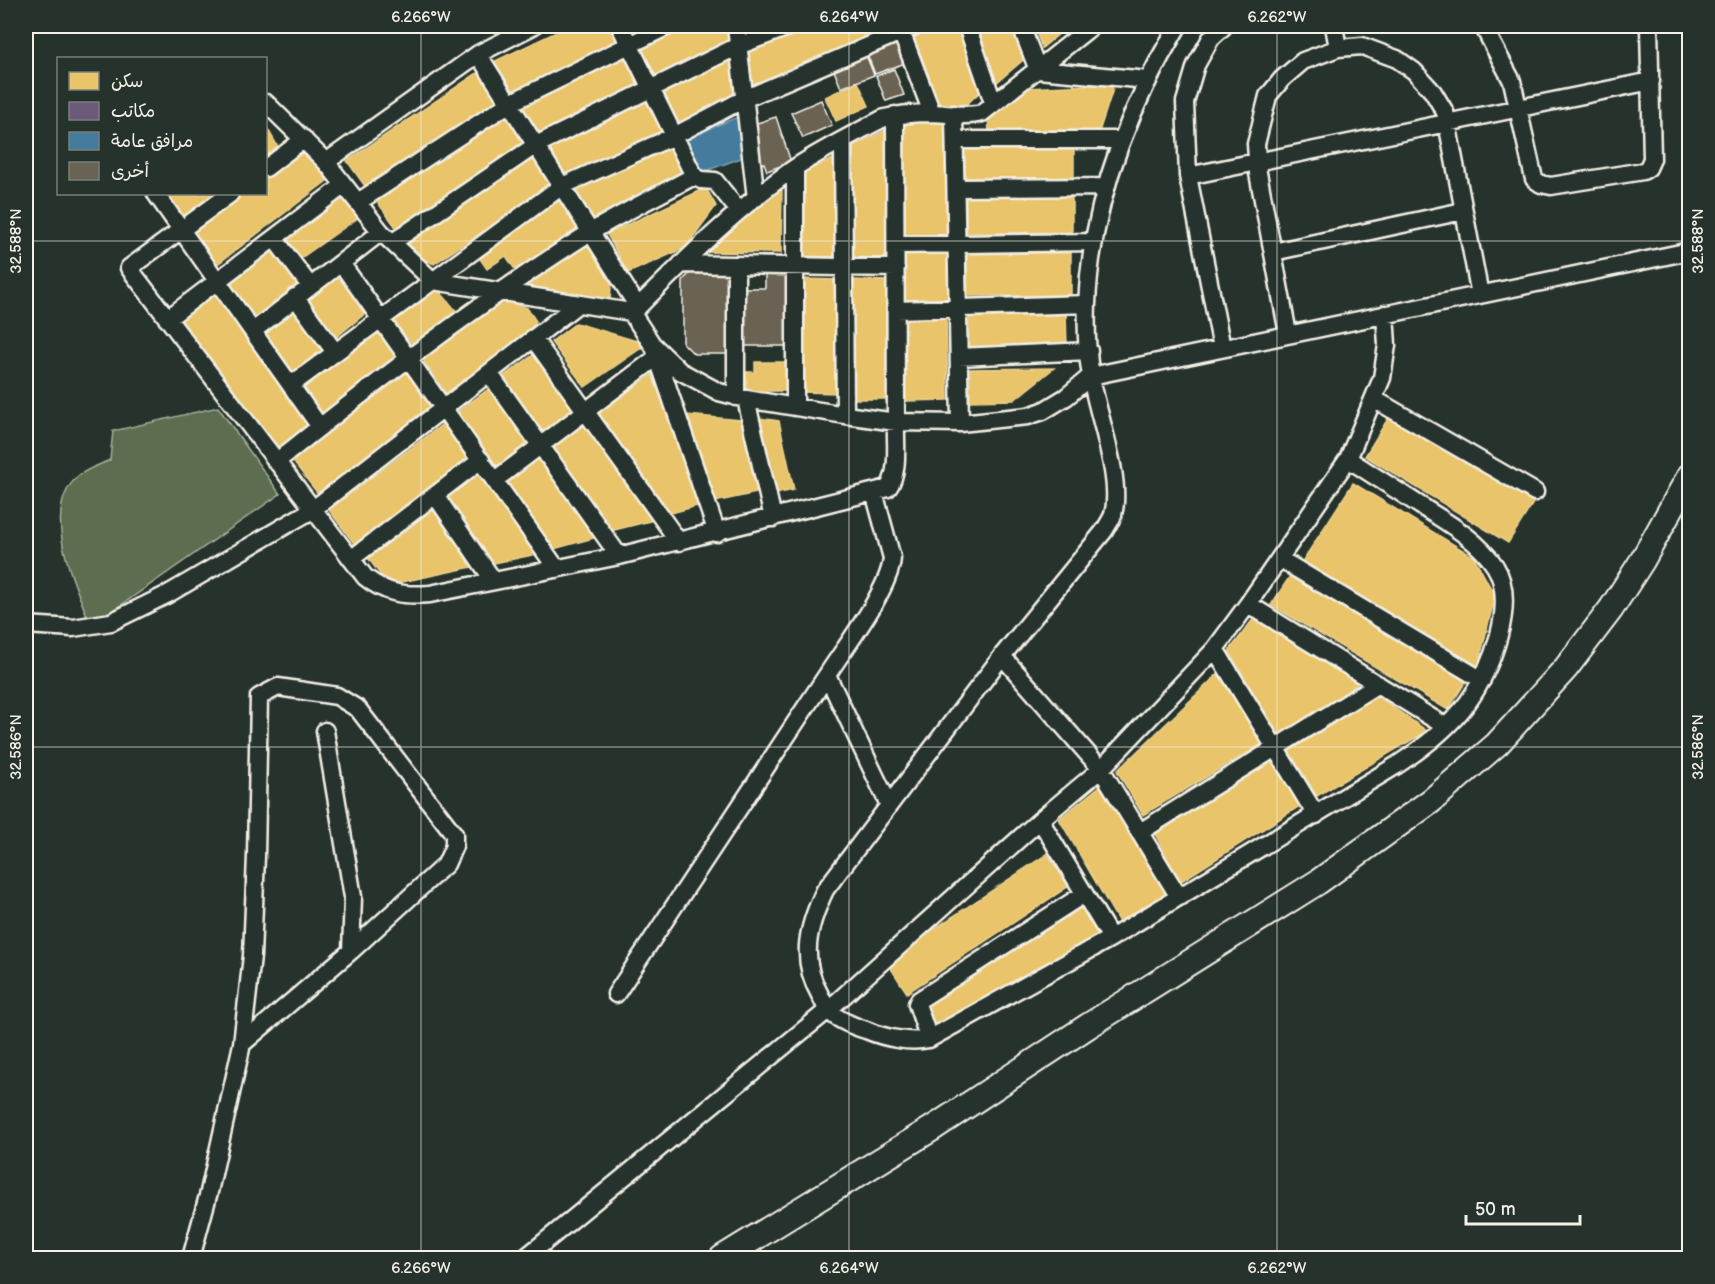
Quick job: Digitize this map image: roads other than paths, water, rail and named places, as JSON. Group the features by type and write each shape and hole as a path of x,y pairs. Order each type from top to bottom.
{"main road":[{"path":"722,1258 923,1134 1088,1026 1318,882 1431,801 1497,744 1566,668 1611,609 1642,561 1689,475"}],"street":[{"path":"326,162 478,54 532,26"},
{"path":"620,26 693,176 701,180 715,181 739,211"},
{"path":"358,202 510,103 668,26"},
{"path":"736,26 756,198"},
{"path":"253,331 341,263 537,145 738,46 791,26"},
{"path":"967,26 993,102"},
{"path":"1021,26 1038,69"},
{"path":"1178,26 1148,80 1121,140 1105,187 1094,242 1087,304 1089,351 1091,376 1113,475 1113,515 1104,531 1002,656 825,890 813,915 807,944 813,984 828,1010 847,1023 875,1034 906,1040 929,1039 1111,938 1317,815 1424,747 1467,703 1482,680 1496,645 1505,610 1496,567 1463,533 1348,459"},
{"path":"1222,348 1188,176 1185,102 1196,65 1211,38 1224,26"},
{"path":"1334,26 1338,48"},
{"path":"1483,26 1512,81 1534,179 1541,184 1551,186 1642,171 1648,168 1652,159 1649,26"},
{"path":"291,385 562,186 674,136 744,99 905,27 932,113"},
{"path":"635,310 739,211 795,168 882,119 895,115 932,113 975,115 982,112 1038,69 1084,29"},
{"path":"1288,334 1256,144 1268,96 1282,79 1303,61 1338,48 1362,46 1397,59 1413,71 1433,92 1445,112 1479,295"},
{"path":"478,54 591,232 655,350 717,533"},
{"path":"1038,69 1148,80"},
{"path":"1188,176 1651,81"},
{"path":"267,104 326,162 387,237 433,281 578,304 635,310"},
{"path":"954,114 960,423"},
{"path":"229,195 129,268 312,510 371,582 407,596 430,594 619,556 888,488 894,472 896,422 895,115"},
{"path":"267,167 304,139"},
{"path":"843,140 845,415"},
{"path":"955,140 1121,140"},
{"path":"795,168 795,407"},
{"path":"276,462 409,359 501,292 591,232 693,176"},
{"path":"167,319 344,185"},
{"path":"956,188 1105,187"},
{"path":"157,195 320,427"},
{"path":"1273,252 1463,211"},
{"path":"274,238 310,286"},
{"path":"896,245 1094,242"},
{"path":"655,350 680,371 719,392 741,398 896,422 960,423 1028,416 1043,411 1066,397 1091,376 1689,251"},
{"path":"341,263 557,569"},
{"path":"681,264 896,268"},
{"path":"736,265 741,398 773,518"},
{"path":"296,297 335,352"},
{"path":"26,625 73,628 111,622 168,594 312,510 578,304"},
{"path":"896,310 1087,304"},
{"path":"525,1258 828,1010 1040,820 1101,769 1215,649 1348,459 1374,399 1385,363 1385,314"},
{"path":"533,339 678,542"},
{"path":"495,480 585,411 655,350"},
{"path":"958,357 1089,351"},
{"path":"489,373 619,556"},
{"path":"1374,399 1535,492"},
{"path":"351,559 481,460"},
{"path":"616,994 884,585 891,568 892,558 874,492"},
{"path":"435,495 493,580"},
{"path":"1280,559 1482,680"},
{"path":"1248,604 1445,726"},
{"path":"1215,649 1317,815"},
{"path":"1002,656 1101,769 1179,897"},
{"path":"826,675 889,805"},
{"path":"1140,832 1378,684"},
{"path":"191,1258 209,1192 242,1044 252,945 259,697 278,687 337,696 358,709 454,834 454,846 446,864 351,951 242,1044"},
{"path":"325,731 353,897 351,951"},
{"path":"1040,820 1111,938"},
{"path":"929,1039 918,1012 919,1000 1084,894"}]}
